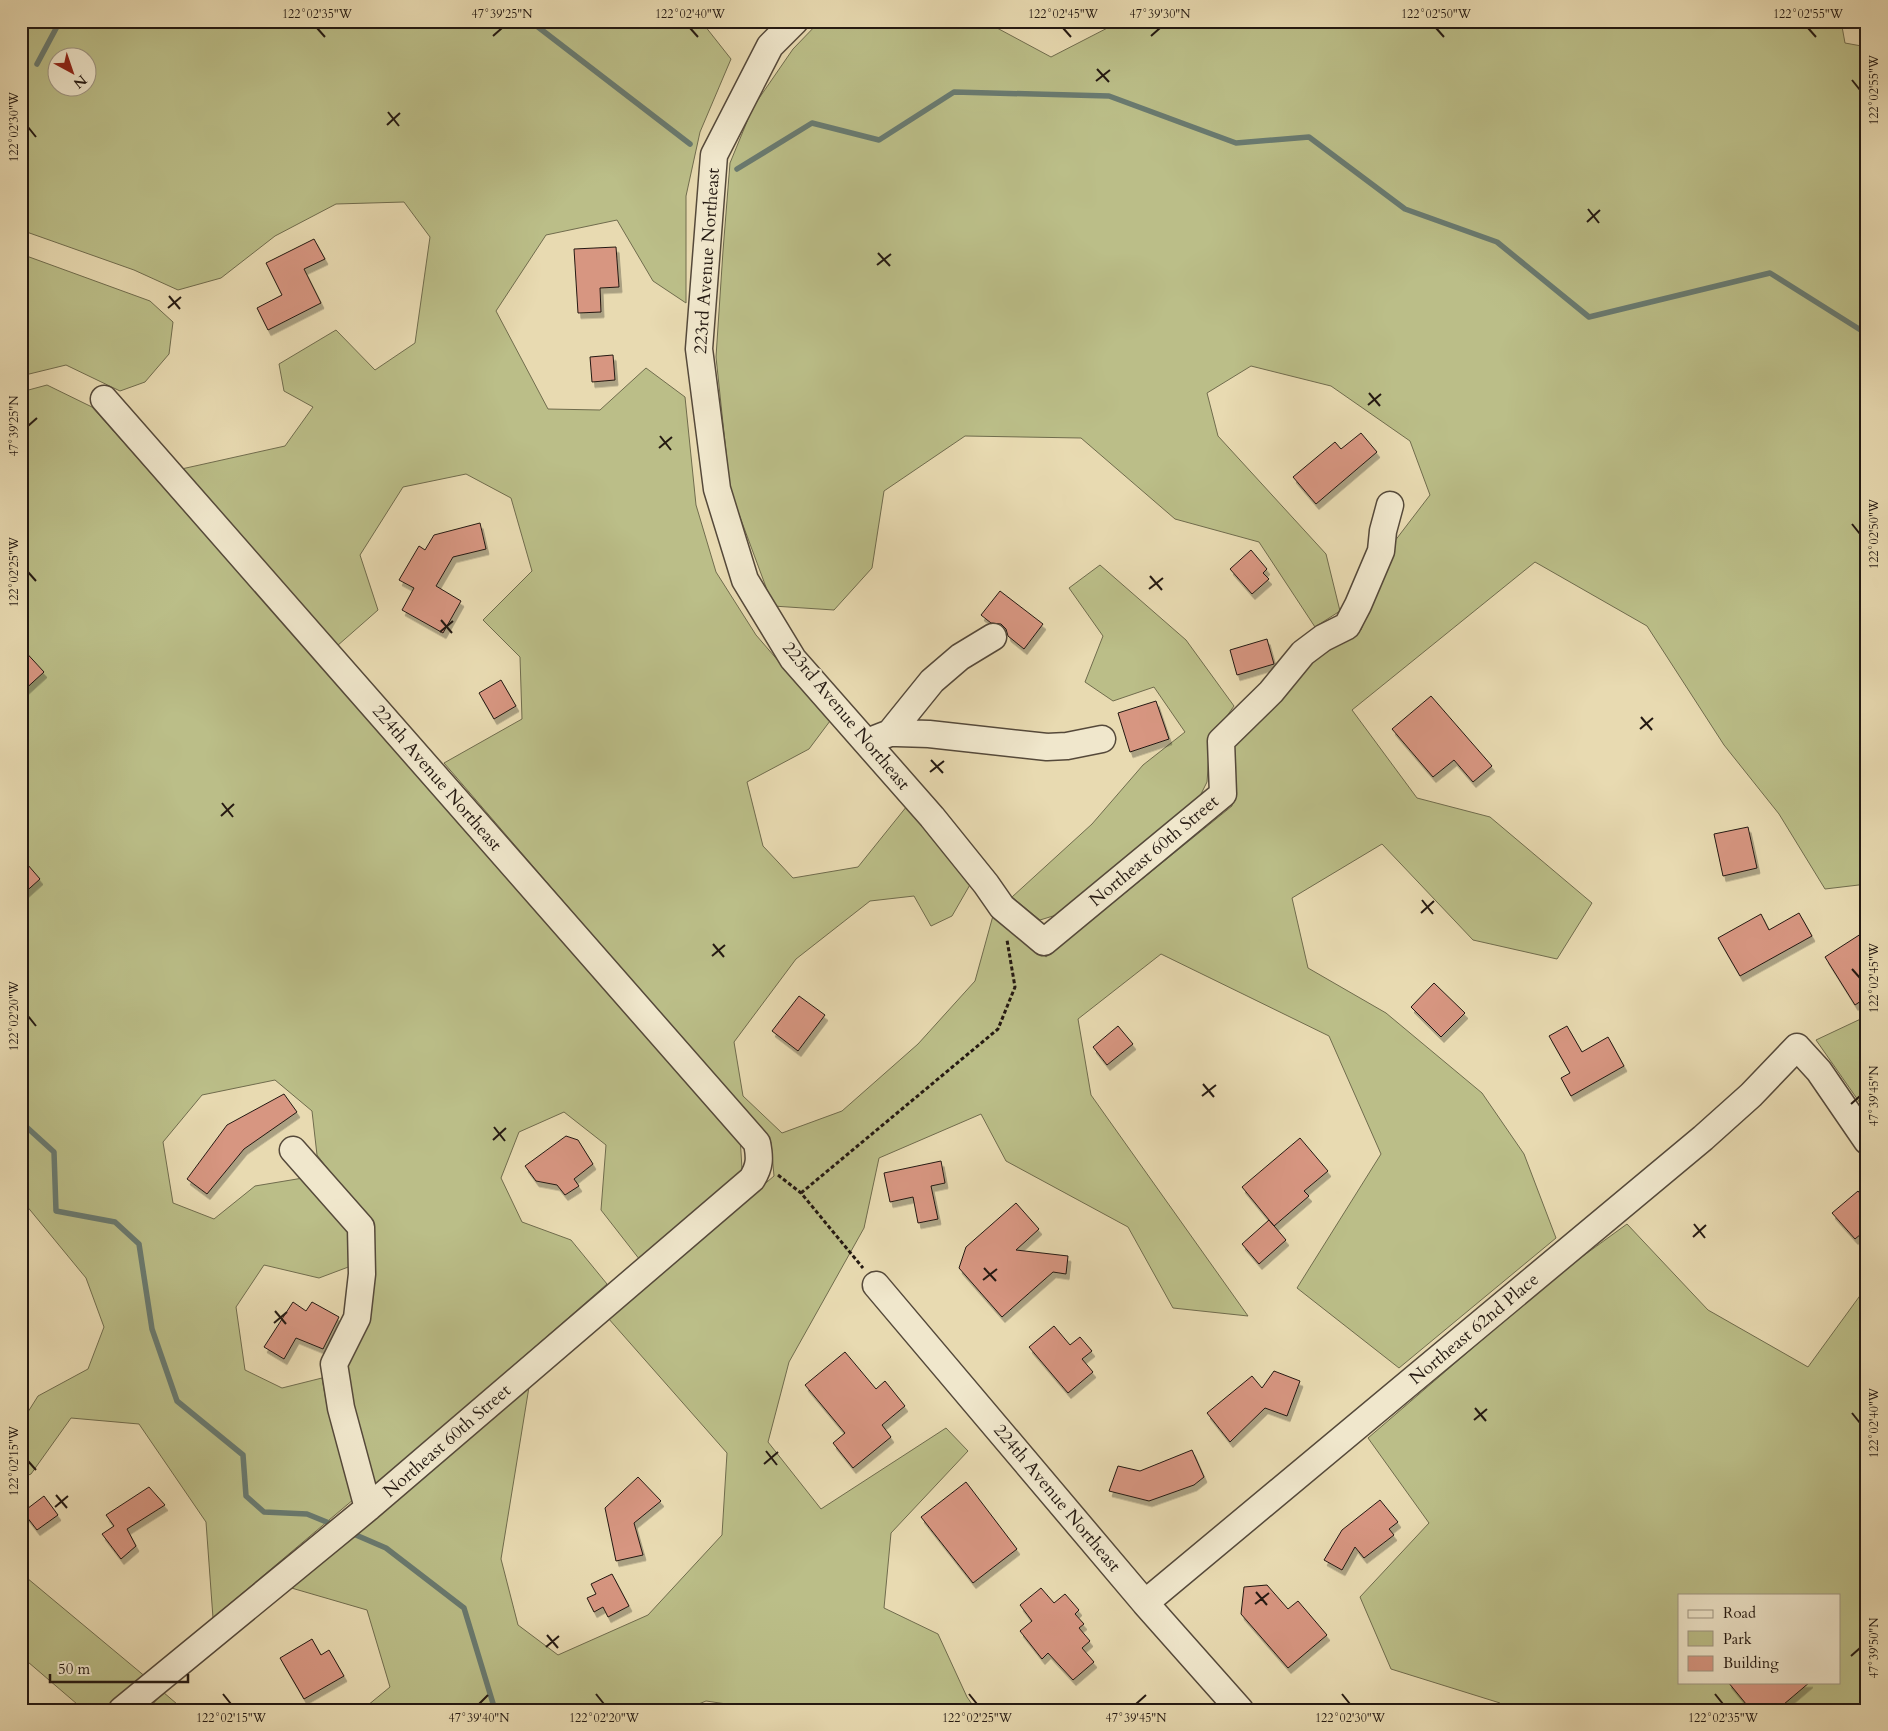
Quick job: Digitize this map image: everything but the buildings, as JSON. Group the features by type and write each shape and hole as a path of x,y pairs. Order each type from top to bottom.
{"street":[{"name":"223rd Avenue Northeast","path":"795,21 770,46 714,155 699,349 717,489 744,580 793,658 879,738 932,817 1002,907 1044,942"},
{"name":"224th Avenue Northeast","path":"104,399 757,1143 760,1161"},
{"name":"Northeast 60th Street","path":"1044,942 1223,794 1221,741 1271,692 1303,653 1324,638 1347,626 1358,606 1380,551 1390,505"},
{"path":"879,738 932,681 960,657 993,637"},
{"path":"879,738 929,734 1047,747 1067,746 1102,739"},
{"name":"Northeast 62nd Place","path":"1145,1603 1703,1138 1751,1095 1797,1048 1819,1071 1867,1141"},
{"path":"293,1150 361,1227 362,1274 357,1318 334,1364 362,1513"},
{"name":"Northeast 60th Street","path":"122,1710 362,1513 752,1179 760,1161"},
{"name":"224th Avenue Northeast","path":"876,1285 1145,1603 1240,1710"}],"path":[{"path":"801,1193 998,1029 1015,987 1002,907"},
{"path":"760,1161 801,1193 876,1285"}],"green space":[{"path":"29,21 701,21 731,59 700,132 686,196 686,303 653,281 617,220 546,235 496,311 548,409 600,410 646,368 685,397 696,505 716,572 756,635 830,721 809,749 747,782 763,846 793,878 858,867 907,806 971,883 952,916 931,926 914,896 870,901 796,959 734,1042 743,1096 782,1133 842,1111 918,1044 975,981 994,912 1046,957 1232,806 1231,745 1316,659 1361,630 1391,546 1430,495 1410,441 1331,386 1251,366 1207,393 1218,436 1326,554 1340,611 1315,627 1259,542 1175,519 1081,438 965,436 884,491 872,568 834,610 773,606 730,490 716,357 730,163 753,107 793,49 820,21 984,21 1051,57 1121,21 1841,21 1845,43 1867,47 1867,884 1825,889 1779,814 1724,745 1647,626 1535,562 1352,710 1417,798 1490,817 1592,903 1557,959 1473,940 1382,844 1292,898 1308,968 1386,1013 1482,1093 1524,1154 1556,1238 1399,1368 1297,1288 1381,1154 1329,1036 1161,954 1078,1019 1091,1095 1248,1316 1173,1308 1128,1227 1006,1161 981,1114 879,1158 864,1228 789,1362 768,1442 821,1509 946,1428 968,1451 891,1533 884,1608 938,1634 967,1697 976,1710 768,1710 706,1701 684,1710 362,1710 390,1687 367,1610 288,1587 529,1387 501,1559 518,1625 558,1655 648,1615 722,1535 727,1453 608,1318 774,1176 771,1142 444,763 522,719 520,657 483,620 532,571 511,498 466,474 403,487 360,555 378,610 337,646 177,470 285,446 313,407 284,391 279,364 336,330 375,370 415,343 430,237 404,202 336,204 275,236 221,278 178,290 134,270 21,230 21,37"},
{"path":"21,254 150,301 173,322 169,354 145,382 120,391 66,365 21,376"},
{"path":"47,385 92,407 740,1136 742,1169 720,1193 640,1260 601,1210 606,1145 564,1112 519,1132 501,1178 522,1222 571,1240 607,1284 372,1489 341,1363 368,1220 317,1155 312,1111 275,1080 202,1095 163,1142 173,1203 214,1219 255,1186 303,1178 350,1229 351,1266 319,1278 264,1265 236,1307 245,1370 282,1388 322,1378 328,1411 354,1499 213,1618 206,1522 139,1424 71,1418 31,1474 21,1478 21,1423 38,1396 88,1369 104,1327 86,1278 21,1199 21,707 23,706 21,705 21,392"},
{"path":"1100,565 1186,640 1234,706 1210,740 1207,782 1200,796 1066,912 1040,920 1012,897 1092,824 1143,765 1185,732 1154,687 1113,701 1085,682 1103,636 1069,588"},
{"path":"1867,1016 1867,1113 1816,1040"},
{"path":"1627,1224 1708,1310 1808,1367 1867,1286 1867,1710 1502,1710 1500,1703 1391,1669 1360,1597 1429,1523 1368,1438 1561,1272"},
{"path":"21,1573 147,1678 110,1710 84,1710 21,1656"},
{"path":"163,1692 184,1710 148,1710"}],"waterway":[{"path":"37,64 60,21"},
{"path":"535,21 538,27 690,144"},
{"path":"737,169 812,123 879,140 954,92 1109,96 1236,143 1309,137 1405,209 1497,242 1589,317 1770,273 1867,334"},
{"path":"21,1122 54,1152 56,1211 115,1222 139,1244 152,1329 177,1401 243,1455 246,1496 264,1512 307,1514 334,1525"},
{"path":"349,1532 386,1548 464,1608 495,1710"}]}
